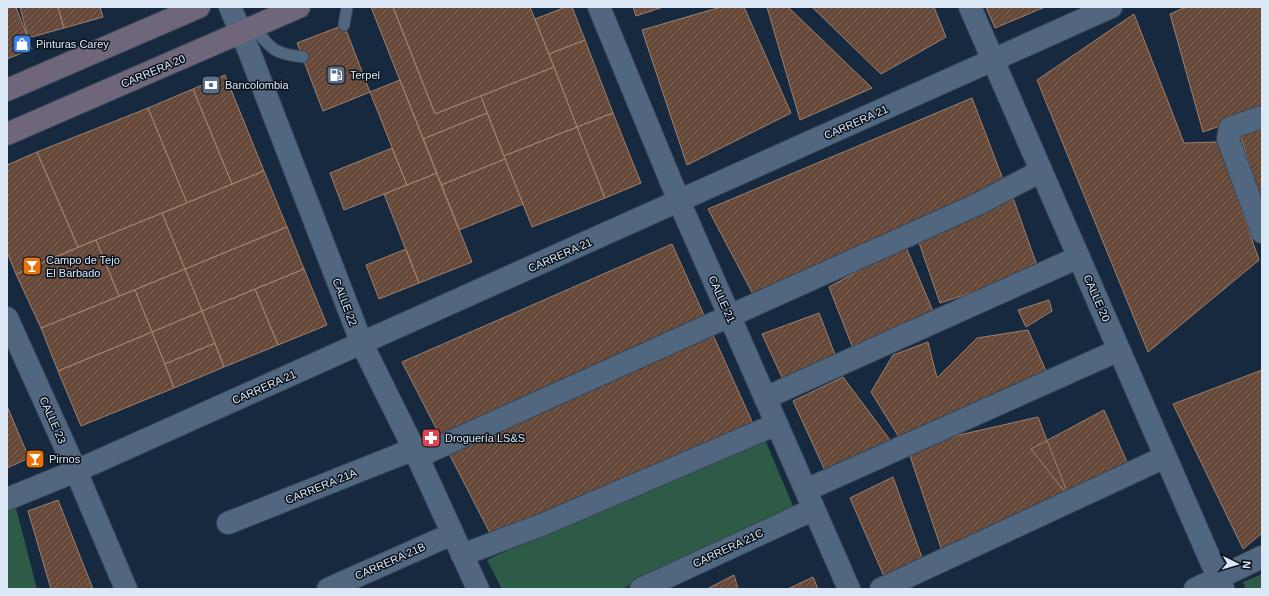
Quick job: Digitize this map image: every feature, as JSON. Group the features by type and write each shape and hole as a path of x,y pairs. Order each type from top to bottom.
{"main road":[{"path":"7,90 199,7"},
{"name":"CARRERA 20","path":"7,134 299,7"}],"street":[{"name":"CALLE 22","path":"230,7 248,30 362,344 416,453 478,589"},
{"name":"CALLE 21","path":"599,7 679,201 849,589"},
{"name":"CALLE 20","path":"970,7 1220,584"},
{"name":"CARRERA 21","path":"7,499 76,471 362,344 1111,7"},
{"path":"1262,117 1230,128 1228,139 1262,232"},
{"name":"CARRERA 21A","path":"228,523 416,453 730,316 978,204 1042,171"},
{"path":"766,398 1079,257"},
{"name":"CALLE 23","path":"7,318 76,471 126,589"},
{"name":"CARRERA 21C","path":"641,589 810,500 1119,350"},
{"path":"462,555 544,524 777,424"},
{"path":"881,589 1165,457"},
{"name":"CARRERA 21B","path":"328,589 452,534"},
{"path":"1195,589 1220,584 1262,556"}],"lane":[{"path":"344,25 347,7"},
{"path":"248,30 269,47 283,55 302,57"}],"green space":[{"path":"763,435 794,508 622,589 502,589 487,560"},
{"path":"15,504 37,589 7,589 7,508"},
{"path":"1262,574 1262,589 1246,589 1243,582"}],"building":[{"path":"7,7 16,7 32,49 7,59"},
{"path":"20,7 58,7 64,28 28,38"},
{"path":"58,7 100,7 103,17 64,28"},
{"path":"371,7 393,7 435,114 481,96 487,113 423,139"},
{"path":"393,7 530,7 554,67 435,114"},
{"path":"566,7 572,7 585,40 549,54 535,19"},
{"path":"633,7 663,7 636,16"},
{"path":"721,7 744,7 791,113 687,165 642,30"},
{"path":"767,7 788,7 872,88 800,120"},
{"path":"812,7 934,7 946,37 881,74"},
{"path":"986,7 1045,7 995,28"},
{"path":"1186,7 1262,7 1262,111 1203,132 1170,14"},
{"path":"1134,14 1184,143 1218,142 1259,260 1148,352 1037,80"},
{"name":"Terpel","path":"344,25 370,92 323,111 297,43"},
{"path":"585,40 613,113 577,127 549,54"},
{"path":"554,67 577,127 504,156 481,96"},
{"path":"225,75 264,171 232,184 193,89"},
{"path":"400,80 437,173 407,185 370,92"},
{"path":"193,89 232,184 187,203 148,108"},
{"path":"972,98 1004,182 755,298 708,209"},
{"path":"148,108 187,203 78,247 37,152"},
{"path":"487,113 505,159 441,185 423,139"},
{"path":"613,113 641,183 605,198 577,127"},
{"path":"577,127 605,198 532,227 504,156"},
{"path":"1262,127 1262,203 1240,135"},
{"path":"392,148 407,185 344,210 330,173"},
{"path":"37,152 78,247 16,274 7,252 7,165"},
{"path":"505,159 523,204 459,230 441,185"},
{"path":"264,171 287,227 185,269 162,213"},
{"path":"437,173 472,262 419,283 384,194"},
{"path":"1013,198 1039,271 940,303 917,237"},
{"path":"162,213 185,269 119,296 96,240"},
{"path":"287,227 304,269 202,311 185,269"},
{"path":"96,240 119,296 41,328 16,274"},
{"path":"672,244 754,426 493,539 402,362"},
{"path":"905,245 935,316 854,351 829,287"},
{"path":"406,249 419,283 379,299 366,265"},
{"path":"185,269 202,311 152,332 135,290"},
{"path":"304,269 327,325 278,345 255,289"},
{"path":"255,289 278,345 224,367 202,311"},
{"path":"135,290 152,332 58,371 41,328"},
{"path":"1049,300 1052,311 1026,327 1018,310"},
{"path":"202,311 215,343 165,364 152,332"},
{"path":"819,313 839,365 786,386 762,334"},
{"path":"1028,330 1049,378 902,442 871,392 893,355 928,342 937,378 977,338"},
{"path":"152,332 174,388 81,426 58,371"},
{"path":"215,343 224,367 174,388 165,364"},
{"path":"1262,370 1262,533 1243,549 1173,404"},
{"path":"843,377 896,448 828,477 793,401"},
{"path":"7,406 29,458 7,468"},
{"path":"1104,410 1131,471 1069,497 1031,449"},
{"path":"1038,417 1069,497 943,554 907,447"},
{"path":"893,477 925,566 886,581 850,498"},
{"path":"58,500 93,589 51,589 28,511"},
{"path":"734,575 738,589 707,589"},
{"path":"813,577 818,589 788,589"}],"place":[{"name":"Pinturas Carey","path":"22,44"},
{"name":"Terpel","path":"336,75"},
{"name":"Bancolombia","path":"211,85"},
{"name":"Campo de Tejo El Barbado","path":"32,266"},
{"name":"Droguería LS&S","path":"431,438"},
{"name":"Pirnos","path":"35,459"}]}
